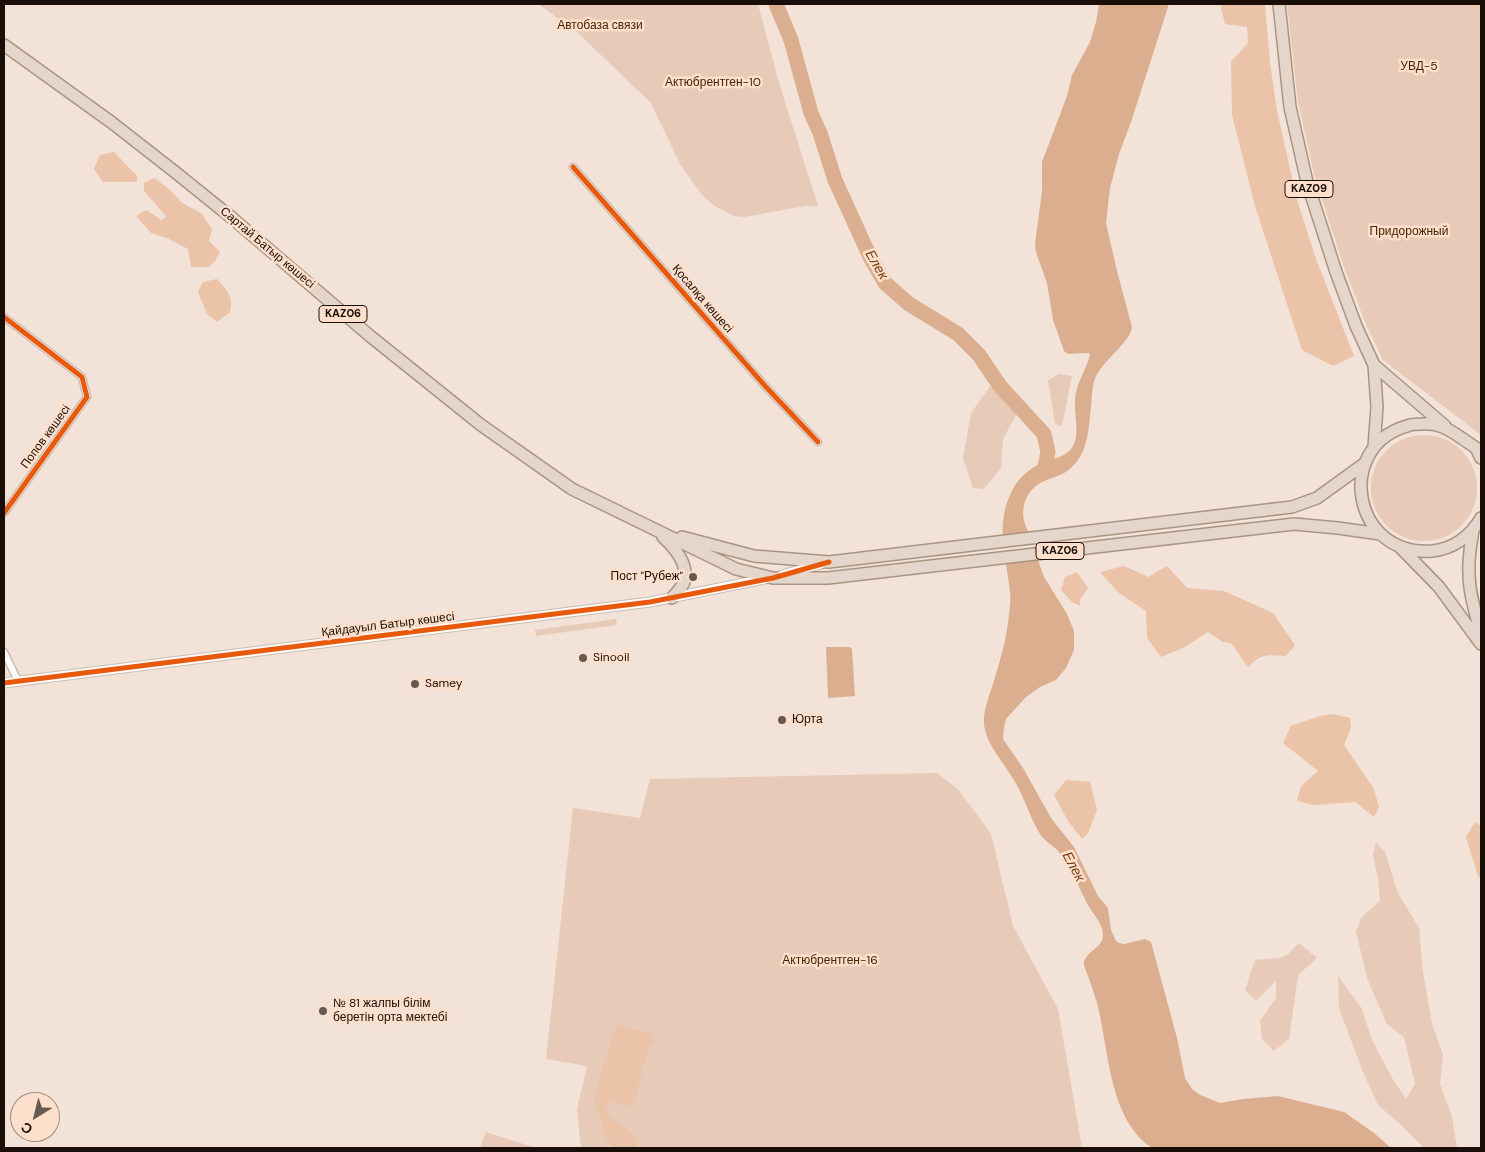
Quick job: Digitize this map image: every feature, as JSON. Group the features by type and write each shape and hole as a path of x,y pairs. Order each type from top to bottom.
{"highway":[{"name":"KAZ09","path":"1279,4 1290,107 1307,182 1339,281 1356,326 1374,365 1377,407 1374,447"},
{"name":"Сартай Батыр көшесі","path":"4,44 111,122 175,172 370,336 480,425 572,489 656,531"},
{"name":"KAZ09","path":"1374,365 1446,427"},
{"name":"KАZ06","path":"1481,458 1475,448 1446,427 1426,423 1407,426 1389,434 1374,447 1364,464 1360,489 1365,513 1380,534 1400,547 1440,586 1481,644"},
{"name":"KАZ06","path":"656,531 754,556 830,562 1292,507 1317,498 1364,464"},
{"name":"KАZ06","path":"1400,547 1420,552 1440,550 1458,543 1473,530 1481,518"},
{"name":"KАZ06","path":"656,531 736,569 773,578 828,578 1294,524 1380,534"},
{"name":"KАZ06","path":"1473,530 1468,573 1481,634"},
{"path":"656,531 669,543 684,565 684,583 672,598"}],"street":[{"name":"Қосалқа көшесі","path":"573,167 760,380 818,442"},
{"name":"Попов көшесі","path":"4,317 82,377 87,397 4,513"},
{"name":"Қайдауыл Батыр көшесі","path":"4,682 650,602 773,578 830,562"},
{"path":"4,652 18,681"}],"green space":[{"name":"Актюбрентген-10","path":"538,4 758,4 779,83 818,206 805,206 744,217 734,216 713,205 702,195 680,164 651,103 578,33"},
{"name":"Придорожный","path":"1287,4 1481,4 1481,435 1383,360 1365,322 1344,267 1315,178 1298,102"},
{"path":"1059,374 1072,376 1061,426 1055,424 1048,380"},
{"path":"990,386 1004,396 1016,415 1003,439 1001,468 984,489 973,488 963,458 971,413"},
{"path":"1424,435 1444,439 1461,451 1473,468 1477,488 1473,508 1461,525 1444,537 1424,541 1404,537 1387,525 1375,508 1371,488 1375,468 1387,451 1404,439"},
{"path":"616,619 617,625 536,636 535,630"},
{"name":"Актюбрентген-16","path":"937,773 958,789 991,834 1013,926 1058,1009 1082,1148 581,1148 577,1109 587,1066 546,1059 573,808 640,818 650,779"},
{"path":"1376,842 1385,852 1398,893 1419,928 1423,972 1432,1024 1443,1055 1440,1084 1452,1117 1457,1148 1424,1148 1378,1105 1363,1072 1339,1008 1338,976 1362,1009 1372,1040 1392,1078 1406,1099 1415,1084 1404,1037 1387,1024 1368,981 1356,932 1361,918 1380,901 1373,855"},
{"path":"1299,943 1317,958 1298,975 1289,1039 1274,1051 1262,1039 1260,1021 1276,998 1276,981 1256,1001 1245,990 1255,960 1280,958 1287,955"},
{"path":"486,1132 536,1148 480,1148"}],"shaded area":[{"path":"1220,4 1265,4 1270,63 1277,111 1297,200 1316,259 1354,356 1333,366 1302,350 1255,206 1232,115 1231,62 1248,43 1247,27 1225,24"},
{"path":"114,152 137,176 137,182 103,182 94,169 100,155"},
{"path":"154,178 169,189 182,203 201,213 212,229 209,241 220,252 209,267 191,267 188,249 167,238 151,233 136,216 146,210 162,220 166,216 144,191 144,183"},
{"path":"217,279 227,290 231,307 230,312 217,322 207,314 198,292 203,282"},
{"path":"1124,566 1148,577 1167,566 1187,588 1224,591 1273,613 1295,645 1286,656 1261,657 1248,667 1231,643 1223,642 1208,632 1185,647 1161,657 1147,638 1146,611 1119,593 1100,572"},
{"path":"1077,572 1088,588 1080,599 1080,606 1072,602 1061,590 1065,577"},
{"path":"1333,714 1350,718 1351,728 1344,745 1374,789 1379,807 1374,817 1355,802 1314,805 1297,801 1301,786 1318,771 1283,743 1291,726 1320,716"},
{"path":"1066,780 1090,782 1097,810 1088,833 1082,839 1068,821 1054,795"},
{"path":"1475,822 1481,826 1481,879 1478,876 1466,837"},
{"path":"618,1024 638,1031 650,1032 654,1041 644,1064 634,1103 625,1106 611,1101 605,1109 614,1121 628,1129 638,1140 636,1148 615,1148 607,1141 595,1101 601,1074"}],"water":[{"path":"1099,4 1169,4 1119,154 1110,188 1106,223 1132,327 1127,339 1096,376 1087,439 1077,461 1065,472 1042,482 1032,489 1024,504 1024,521 1044,577 1067,614 1074,631 1074,650 1066,668 1056,680 1040,687 1026,697 1006,719 1003,739 1023,768 1051,818 1074,847 1098,896 1108,908 1111,930 1116,941 1124,944 1145,939 1151,942 1177,1038 1185,1078 1192,1089 1200,1095 1220,1103 1278,1096 1344,1112 1374,1133 1391,1148 1152,1148 1139,1137 1128,1122 1114,1088 1099,1010 1084,965 1087,957 1100,943 1103,931 1063,857 1040,834 1016,784 991,745 985,731 985,709 1003,649 1010,606 1003,544 1003,519 1006,507 1016,484 1028,471 1065,454 1074,444 1076,439 1075,395 1090,355 1089,353 1068,354 1064,351 1053,320 1047,283 1035,244 1042,191 1042,162 1067,96 1072,75 1090,42"},
{"path":"826,647 849,647 852,649 855,696 828,698"}],"pier":[{"path":"1031,533 1040,559 1003,564 1000,544"}],"waterway":[{"name":"Елек","path":"776,4 791,40 811,113 820,133 835,180 870,257 885,283 909,304 958,334 979,355 1000,386 1044,434 1048,452 1044,471"}],"cycle path":[{"path":"573,167 766,387 818,442"},
{"path":"4,317 82,377 87,397 4,513"},
{"path":"4,683 650,602 773,578 829,562"}],"place":[{"name":"Пост \"Рубеж\"","path":"693,577"},
{"name":"Sinooil","path":"583,658"},
{"name":"Samey","path":"415,684"},
{"name":"Юрта","path":"782,720"},
{"name":"№ 81 жалпы білім беретін орта мектебі","path":"323,1011"}],"park label":[{"name":"Автобаза связи","path":"600,26"},
{"name":"УВД-5","path":"1419,67"}]}
